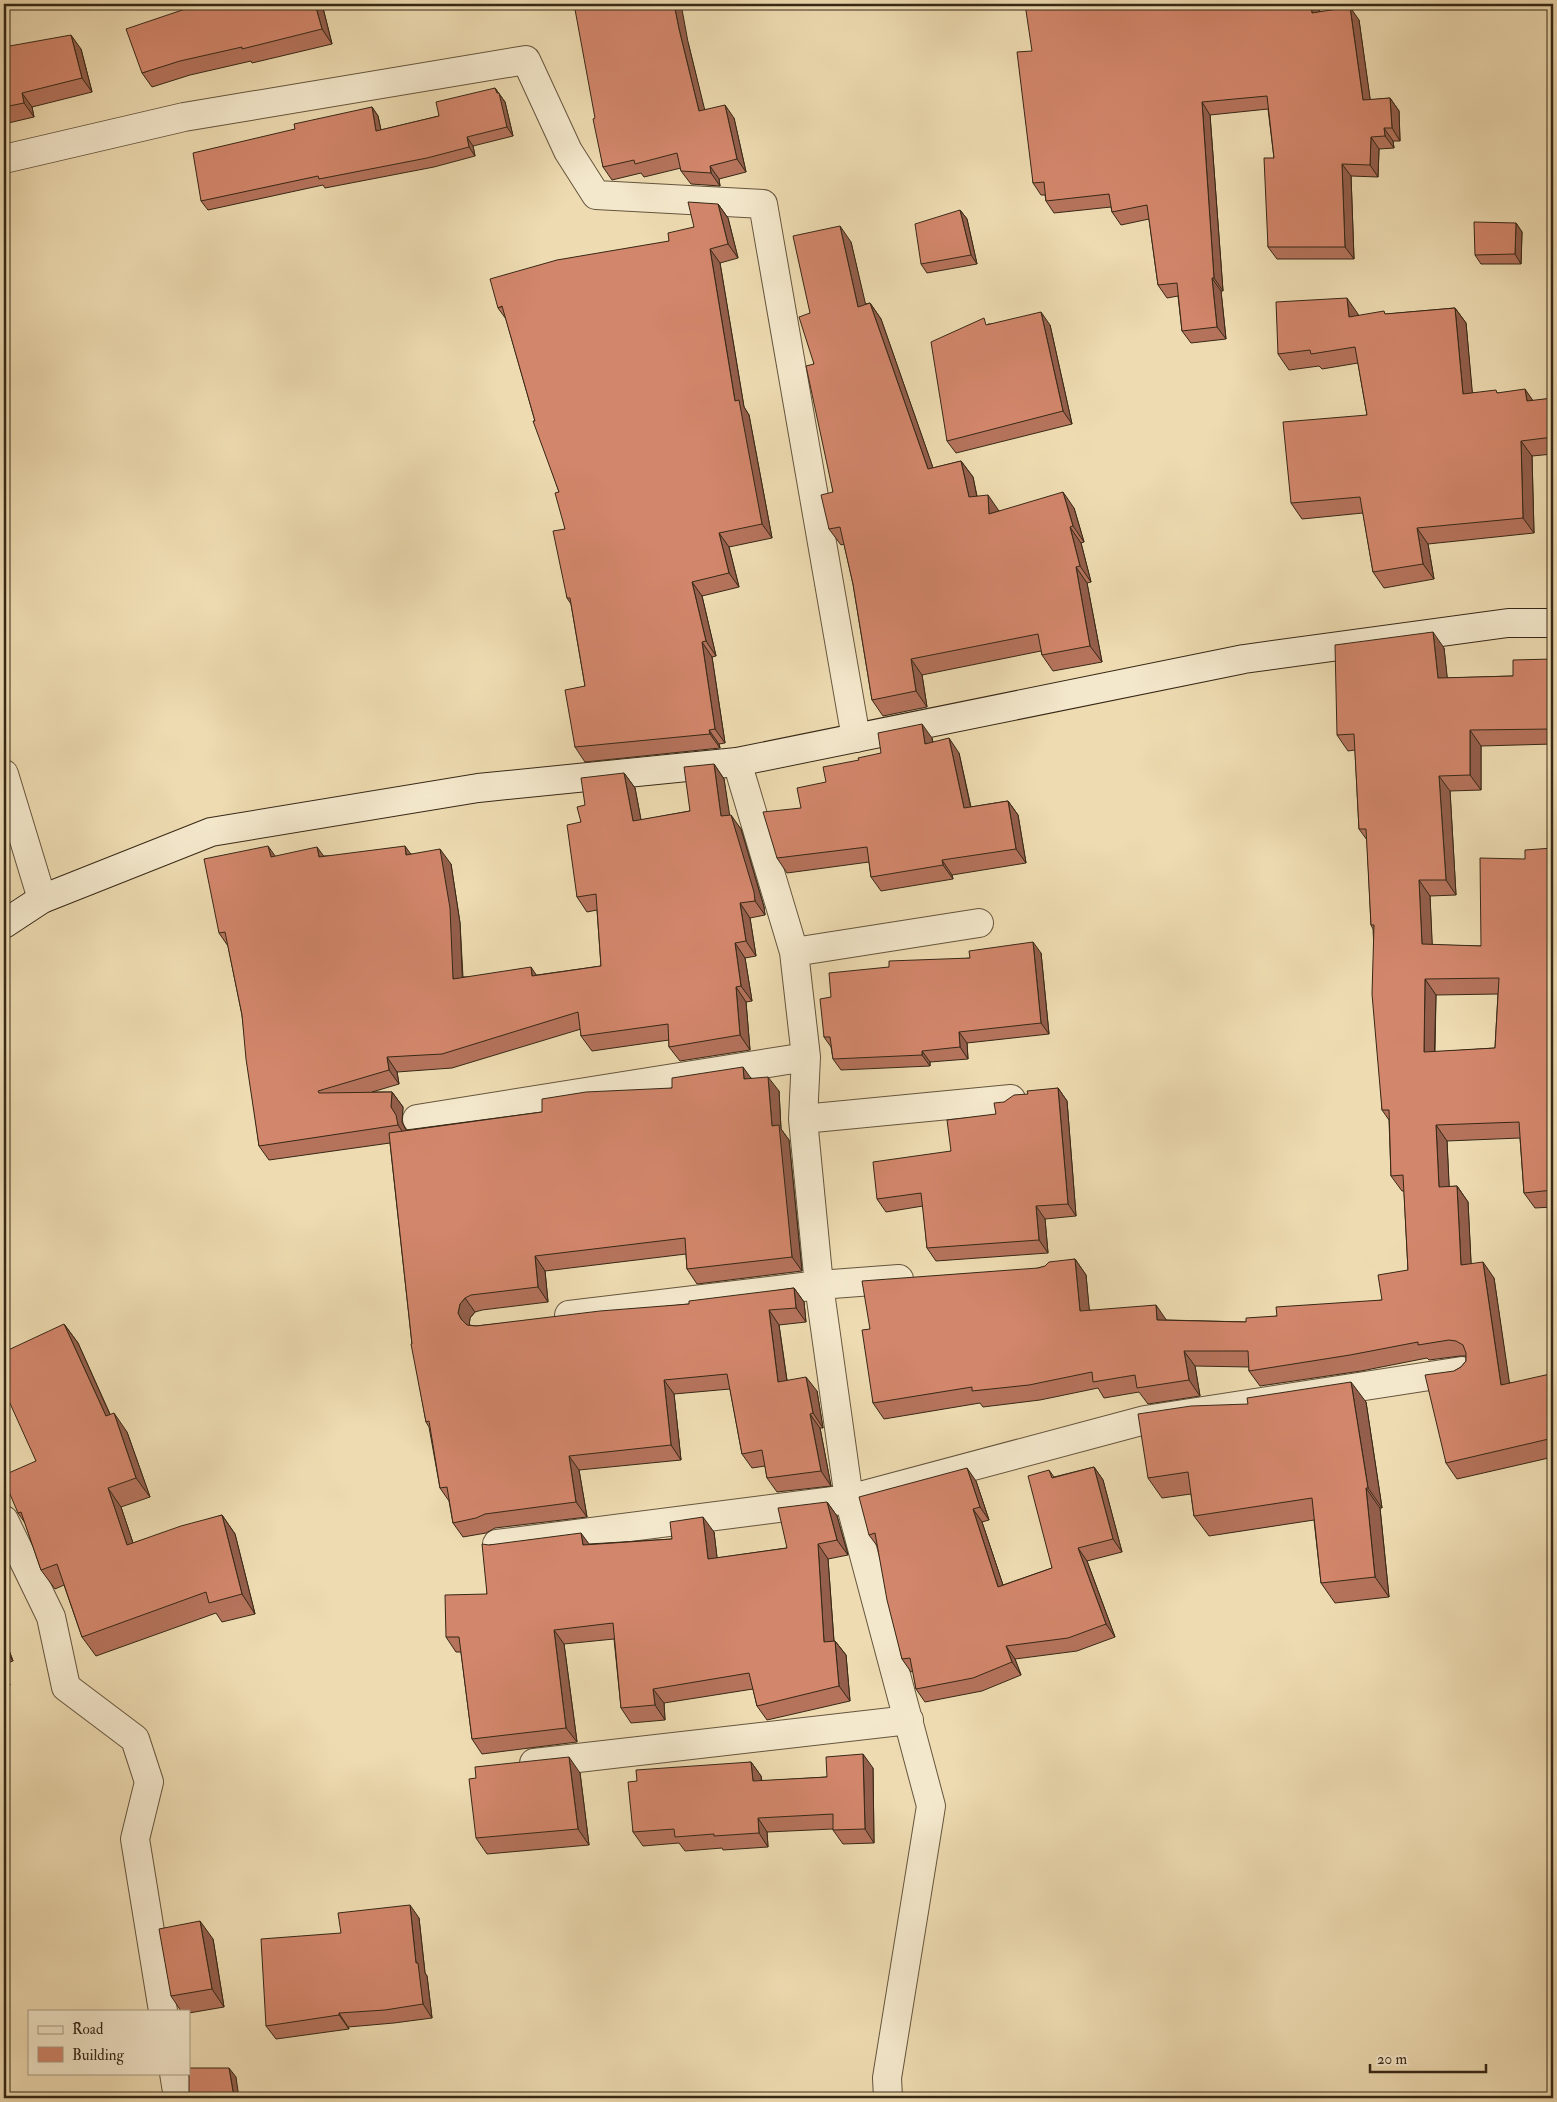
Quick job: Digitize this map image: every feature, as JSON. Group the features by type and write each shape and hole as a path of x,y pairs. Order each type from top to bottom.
{"street":[{"path":"4,159 184,117 526,60 568,151 596,195 763,204 856,738"},
{"path":"4,924 42,899 211,832 478,788 737,762 1244,659 1508,623 1553,624"},
{"path":"737,762 794,952 806,1057 803,1119 819,1285 849,1499 931,1806 888,2078 888,2098"},
{"path":"4,774 42,899"},
{"path":"794,952 979,923"},
{"path":"417,1119 806,1057"},
{"path":"803,1119 1011,1099"},
{"path":"543,1318 819,1285 928,1277"},
{"path":"497,1544 849,1499 1145,1420 1462,1371"},
{"path":"4,1520 51,1617 66,1687 135,1739 149,1782 135,1839 163,2010"},
{"path":"508,1766 909,1720"},
{"path":"174,2074 178,2098"}],"building":[{"path":"200,4 315,4 322,29 242,49 242,47 180,61 142,73 126,29"},
{"path":"574,4 674,4 699,111 725,105 737,159 710,166 711,173 681,171 677,153 635,164 634,160 603,167"},
{"path":"1025,4 1311,4 1312,13 1350,7 1363,100 1390,98 1392,128 1384,128 1385,136 1371,137 1370,165 1342,164 1345,247 1268,247 1264,158 1274,158 1267,96 1202,102 1214,278 1212,278 1217,327 1182,331 1177,283 1158,285 1147,205 1112,212 1109,194 1046,201 1044,182 1033,183 1017,52 1032,51"},
{"path":"71,35 82,78 22,93 24,103 4,107 4,47"},
{"path":"495,88 497,93 499,93 507,127 467,137 469,147 427,158 319,179 318,176 201,201 193,153 295,129 294,124 372,107 376,131 439,116 436,102"},
{"path":"1553,164 1553,197 1548,196"},
{"path":"688,202 718,204 728,244 710,249 735,401 739,400 762,524 719,533 729,573 692,582 706,641 702,642 715,729 709,730 710,734 575,747 565,690 585,686 570,598 567,598 553,531 565,529 555,493 559,492 533,421 535,421 502,306 498,308 490,279 557,260 669,241 668,233 694,227"},
{"path":"960,210 971,255 921,264 915,224"},
{"path":"1474,222 1516,223 1515,254 1475,255"},
{"path":"840,226 858,307 870,303 928,469 961,461 969,497 988,495 989,514 1063,492 1073,526 1070,527 1080,566 1076,567 1090,646 1042,655 1038,634 911,659 916,691 872,700 853,584 840,527 829,529 821,495 833,492 806,366 814,364 799,317 810,313 793,236"},
{"path":"1347,298 1349,317 1384,311 1385,314 1455,308 1463,394 1496,390 1497,393 1525,389 1527,401 1553,398 1553,437 1521,441 1523,518 1417,528 1423,564 1373,572 1360,497 1291,503 1283,422 1367,415 1355,347 1311,354 1310,350 1278,354 1276,302"},
{"path":"1041,312 1063,411 947,441 931,342 984,318 986,325"},
{"path":"1433,632 1438,678 1513,676 1513,660 1553,659 1553,729 1470,730 1470,775 1439,776 1446,880 1419,880 1422,944 1481,946 1480,858 1525,859 1525,850 1553,848 1553,1190 1524,1193 1519,1122 1436,1125 1439,1187 1457,1186 1461,1265 1483,1262 1501,1385 1550,1374 1553,1391 1553,1438 1446,1463 1425,1375 1454,1371 1466,1361 1463,1345 1449,1340 1418,1345 1418,1342 1249,1371 1248,1351 1184,1351 1189,1380 1137,1388 1135,1375 1093,1382 1092,1372 1029,1385 972,1391 972,1387 873,1403 862,1330 870,1329 862,1281 1038,1268 1045,1266 1049,1262 1075,1259 1080,1311 1156,1305 1157,1320 1246,1322 1246,1318 1277,1316 1276,1307 1382,1300 1378,1275 1408,1270 1403,1175 1391,1176 1389,1110 1382,1110 1372,994 1374,925 1371,925 1366,829 1359,829 1354,734 1337,735 1335,645","holes":["1499,978 1495,1048 1424,1052 1425,979"]},
{"path":"922,724 925,744 949,738 964,808 1008,801 1016,849 942,860 943,865 871,877 867,847 777,858 763,812 801,808 797,788 826,782 823,767 859,760 858,758 881,753 878,733"},
{"path":"714,764 721,816 731,815 755,901 740,903 746,941 735,943 741,986 736,987 740,1035 669,1047 668,1024 581,1036 578,1012 442,1054 387,1057 389,1070 318,1091 319,1093 392,1092 391,1107 396,1115 398,1125 259,1146 246,1059 242,1015 225,932 219,933 204,859 268,846 271,857 317,847 319,857 405,846 406,855 440,849 450,908 453,979 531,967 532,976 601,966 596,894 577,897 567,825 581,822 577,807 585,805 581,778 624,773 633,821 690,811 684,767"},
{"path":"1033,942 1041,1023 959,1032 960,1047 922,1051 922,1055 833,1059 830,1037 824,1037 820,999 831,997 829,973 889,967 889,961 970,958 969,951"},
{"path":"743,1067 744,1079 768,1077 772,1126 779,1125 792,1257 687,1269 685,1238 535,1256 538,1287 471,1295 460,1304 458,1313 467,1325 476,1326 600,1311 689,1304 689,1301 794,1288 796,1308 769,1310 778,1382 806,1377 813,1413 810,1414 821,1471 767,1478 762,1450 742,1454 727,1374 664,1380 671,1445 569,1456 576,1502 485,1514 453,1523 447,1487 440,1488 429,1421 426,1422 411,1344 389,1133 542,1112 542,1099 586,1092 672,1088 672,1078"},
{"path":"1058,1088 1068,1204 1036,1206 1039,1240 927,1248 921,1193 877,1199 873,1162 951,1151 947,1120 996,1114 994,1103 1004,1102 1014,1095 1028,1094 1027,1091"},
{"path":"64,1324 106,1416 114,1413 136,1478 108,1488 127,1545 181,1526 222,1515 242,1594 209,1603 206,1592 82,1637 57,1564 41,1570 21,1512 18,1513 4,1480 4,1475 36,1461 4,1390 4,1352"},
{"path":"1351,1382 1368,1488 1366,1488 1375,1577 1321,1583 1312,1498 1194,1516 1188,1472 1148,1478 1138,1414 1191,1406 1248,1404 1247,1398"},
{"path":"1094,1467 1113,1539 1078,1548 1106,1624 1068,1638 1006,1646 1012,1662 973,1678 916,1689 910,1658 902,1659 887,1600 875,1533 869,1535 859,1497 967,1468 980,1507 973,1509 998,1587 1052,1568 1028,1476 1049,1470 1052,1478"},
{"path":"827,1502 837,1540 818,1544 824,1642 835,1641 839,1686 757,1706 749,1673 653,1689 655,1705 621,1708 613,1623 554,1630 566,1728 472,1739 459,1637 446,1637 445,1595 487,1594 482,1544 489,1545 581,1533 583,1545 672,1539 670,1522 703,1517 708,1559 787,1548 778,1508"},
{"path":"863,1754 865,1829 833,1830 833,1814 758,1818 759,1833 675,1837 674,1829 633,1832 628,1782 637,1781 636,1770 751,1762 753,1781 827,1777 826,1757"},
{"path":"569,1757 578,1829 476,1838 469,1779 476,1778 475,1767"},
{"path":"410,1905 416,1963 418,1963 423,2004 385,2010 339,2013 339,2015 266,2026 261,1939 341,1933 338,1913"},
{"path":"200,1921 212,1989 171,1996 159,1929"},
{"path":"190,2068 229,2068 234,2097 189,2098"}]}
